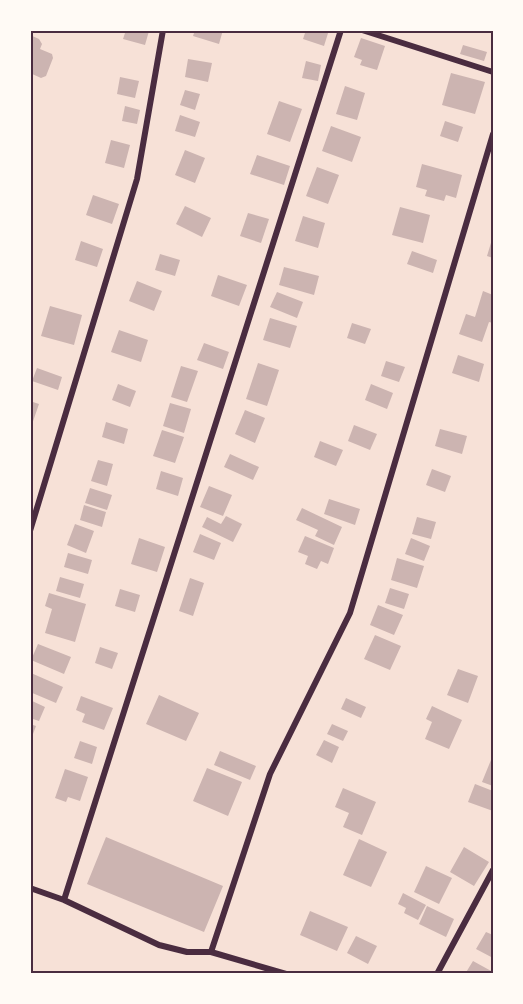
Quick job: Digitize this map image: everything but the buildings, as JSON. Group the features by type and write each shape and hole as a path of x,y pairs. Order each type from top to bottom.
{"street":[{"path":"30,531 137,179 163,30"},
{"path":"64,900 341,30"},
{"path":"362,30 493,72"},
{"path":"211,952 270,774 350,613 493,134"},
{"path":"437,974 493,870"},
{"path":"30,888 64,900 159,945 187,952 211,952 286,974"}]}
